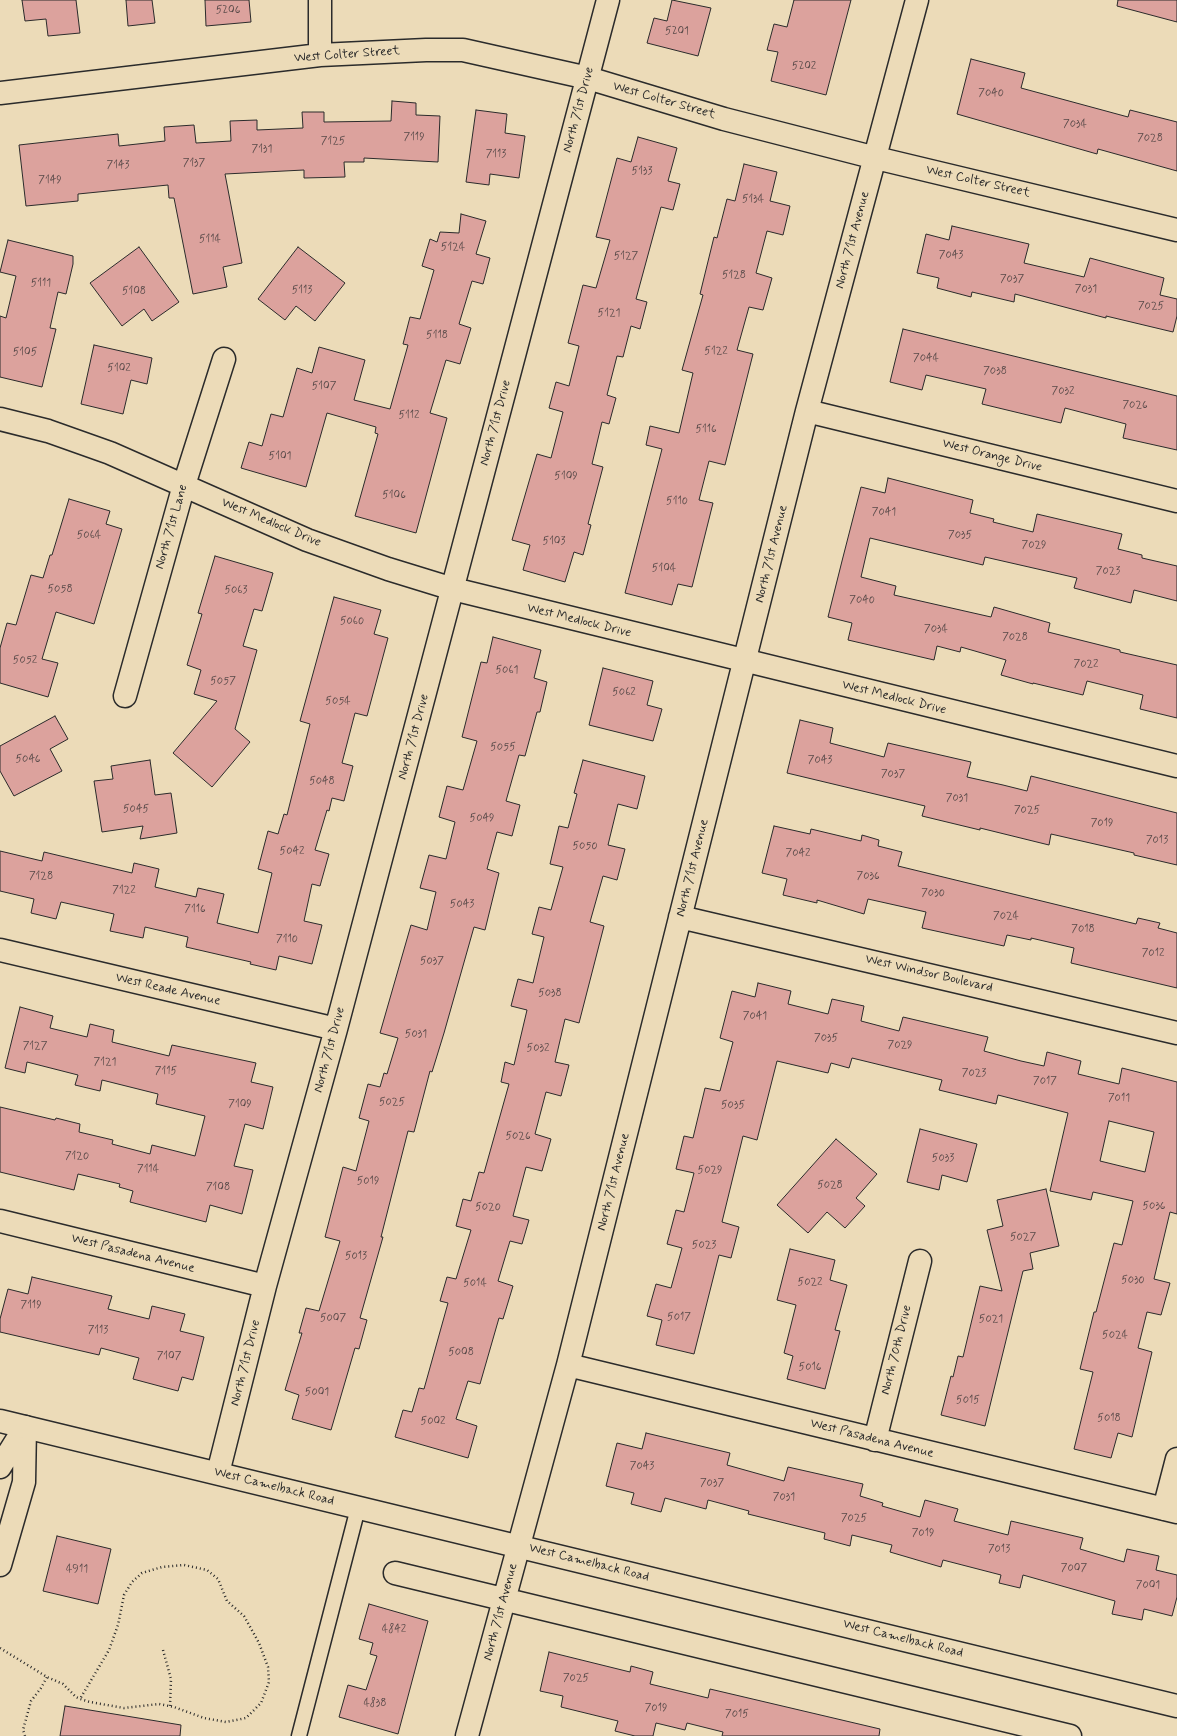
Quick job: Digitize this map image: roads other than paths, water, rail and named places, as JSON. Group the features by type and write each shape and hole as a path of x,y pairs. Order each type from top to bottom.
{"street":[{"path":"320,0 320,55"},
{"name":"North 71st Drive","path":"218,1473 265,1286 336,1029 608,0"},
{"name":"North 71st Avenue","path":"467,1736 568,1365 807,411 876,158 917,0"},
{"name":"West Colter Street","path":"0,93 320,55 426,50 463,50 588,78 724,119 876,158 1177,230"},
{"name":"North 71st Lane","path":"125,696 184,485 224,358"},
{"name":"West Orange Drive","path":"807,411 1177,501"},
{"name":"West Medlock Drive","path":"0,419 48,431 110,453 307,540 388,569 453,589 745,662 1177,766"},
{"name":"West Windsor Boulevard","path":"680,916 1177,1033"},
{"name":"West Reade Avenue","path":"0,950 336,1029"},
{"name":"West Pasadena Avenue","path":"0,1221 265,1286"},
{"name":"North 70th Drive","path":"875,1440 920,1261"},
{"name":"West Pasadena Avenue","path":"568,1365 1171,1511"},
{"name":"West Camelback Road","path":"0,1421 1177,1706"},
{"path":"0,1467 25,1427"},
{"path":"0,1565 24,1482 25,1427"},
{"path":"1171,1511 1177,1459"},
{"path":"0,1477 24,1482"},
{"path":"395,1573 1070,1736"}],"lane":[{"path":"299,1736 358,1508"}]}
